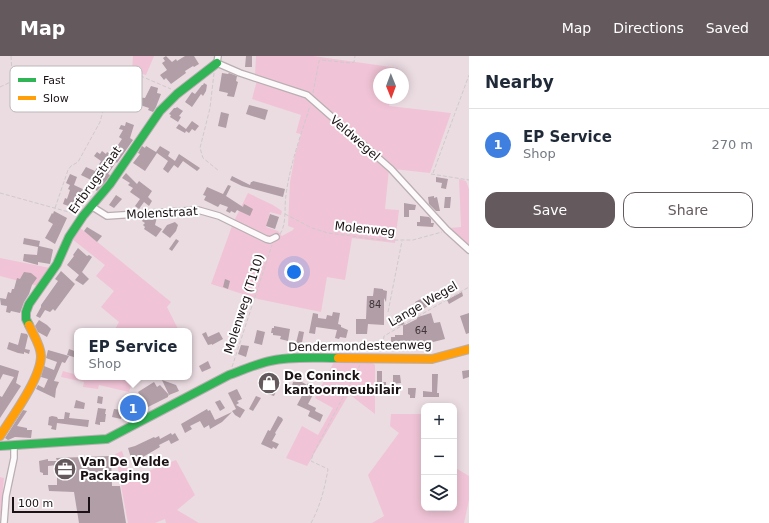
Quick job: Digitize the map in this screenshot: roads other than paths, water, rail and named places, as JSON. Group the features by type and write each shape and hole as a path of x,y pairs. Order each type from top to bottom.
{"main road":[{"name":"Ertbrugstraat","path":"0,436 34,381 41,357 39,347 26,319 26,312 30,304 57,264 69,237 83,216 110,184 152,121 179,92 217,60"},
{"name":"Dendermondesteenweg","path":"0,446 107,439 229,375 270,361 294,358 432,359 469,349"}],"street":[{"name":"Veldwegel","path":"217,60 240,73 307,95 391,169 447,230 469,250"},
{"name":"Molenstraat","path":"91,206 107,216 198,210 219,216 266,239 275,238"},
{"path":"4,523 6,496 14,458 14,446"}],"place":[{"name":"De Coninck kantoormeubilair","path":"269,383"},
{"name":"EP Service","path":"133,408"},
{"name":"Van De Velde Packaging","path":"65,469"}]}
